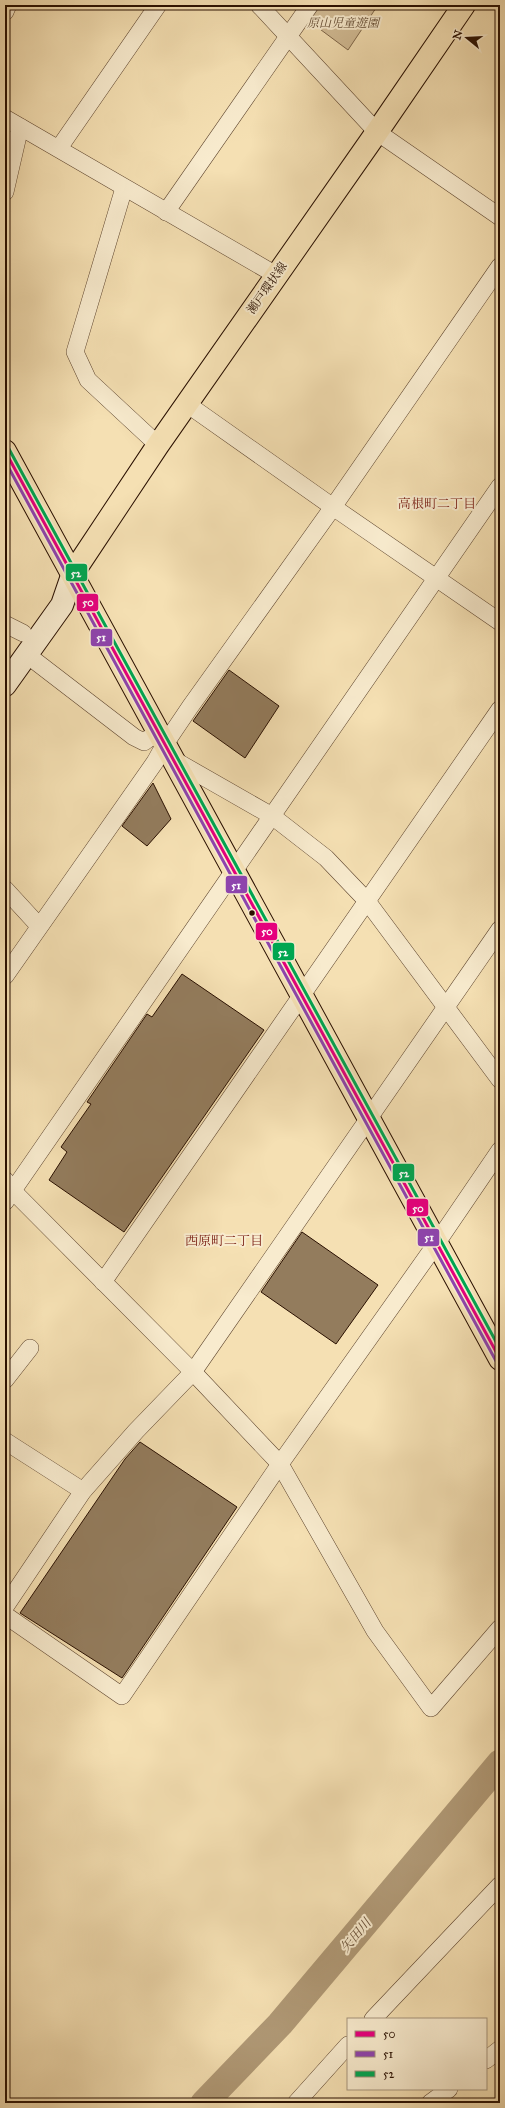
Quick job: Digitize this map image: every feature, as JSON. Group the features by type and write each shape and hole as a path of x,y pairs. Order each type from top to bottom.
{"main road":[{"name":"瀬戸環状線","path":"73,573 158,445 464,5"},
{"path":"5,451 73,573 232,871 301,994 500,1359"},
{"path":"5,660 18,637 62,605 73,573"},
{"path":"5,685 18,637"}],"street":[{"path":"5,12 8,5"},
{"path":"59,148 158,5"},
{"path":"258,5 377,132 500,217"},
{"path":"166,212 310,5"},
{"path":"5,118 276,275"},
{"path":"5,192 20,127"},
{"path":"124,188 75,352 88,380 158,445"},
{"path":"5,976 500,266"},
{"path":"187,404 500,622"},
{"path":"500,486 272,816 8,1190 17,1195 193,1372 280,1464 375,1631 431,1708 500,1628"},
{"path":"18,637 134,737 144,742 165,745 272,816 326,858 367,901 500,1080"},
{"path":"103,1282 301,994 500,709"},
{"path":"5,889 39,926"},
{"path":"5,1608 83,1491 136,1431 193,1372 500,929"},
{"path":"5,1615 122,1696 280,1464 436,1244 500,1150"},
{"path":"5,1380 30,1348"},
{"path":"5,1440 83,1491"},
{"path":"373,2018 500,1885"},
{"path":"296,2103 347,2046"},
{"path":"487,2059 500,2049"},
{"path":"430,2103 448,2090"}],"green space":[{"name":"原山児童遊園","path":"313,5 378,5 348,50 305,18"}],"building":[{"path":"229,670 279,706 245,758 193,721"},
{"path":"153,783 171,819 147,846 122,826"},
{"path":"182,974 264,1030 124,1232 49,1180 67,1152 61,1147 91,1104 87,1102 147,1014 152,1017"},
{"path":"302,1232 378,1285 336,1344 261,1292"},
{"path":"140,1442 237,1507 122,1678 20,1613 125,1459"}],"waterway":[{"name":"矢田川","path":"204,2103 280,2024 500,1763"}],"transit line":[{"name":"52","path":"9,449 500,1349"},
{"name":"50","path":"5,451 500,1359"},
{"name":"51","path":"5,461 496,1361"}],"district":[{"name":"高根町二丁目","path":"437,503"},
{"name":"西原町二丁目","path":"224,1240"}]}
